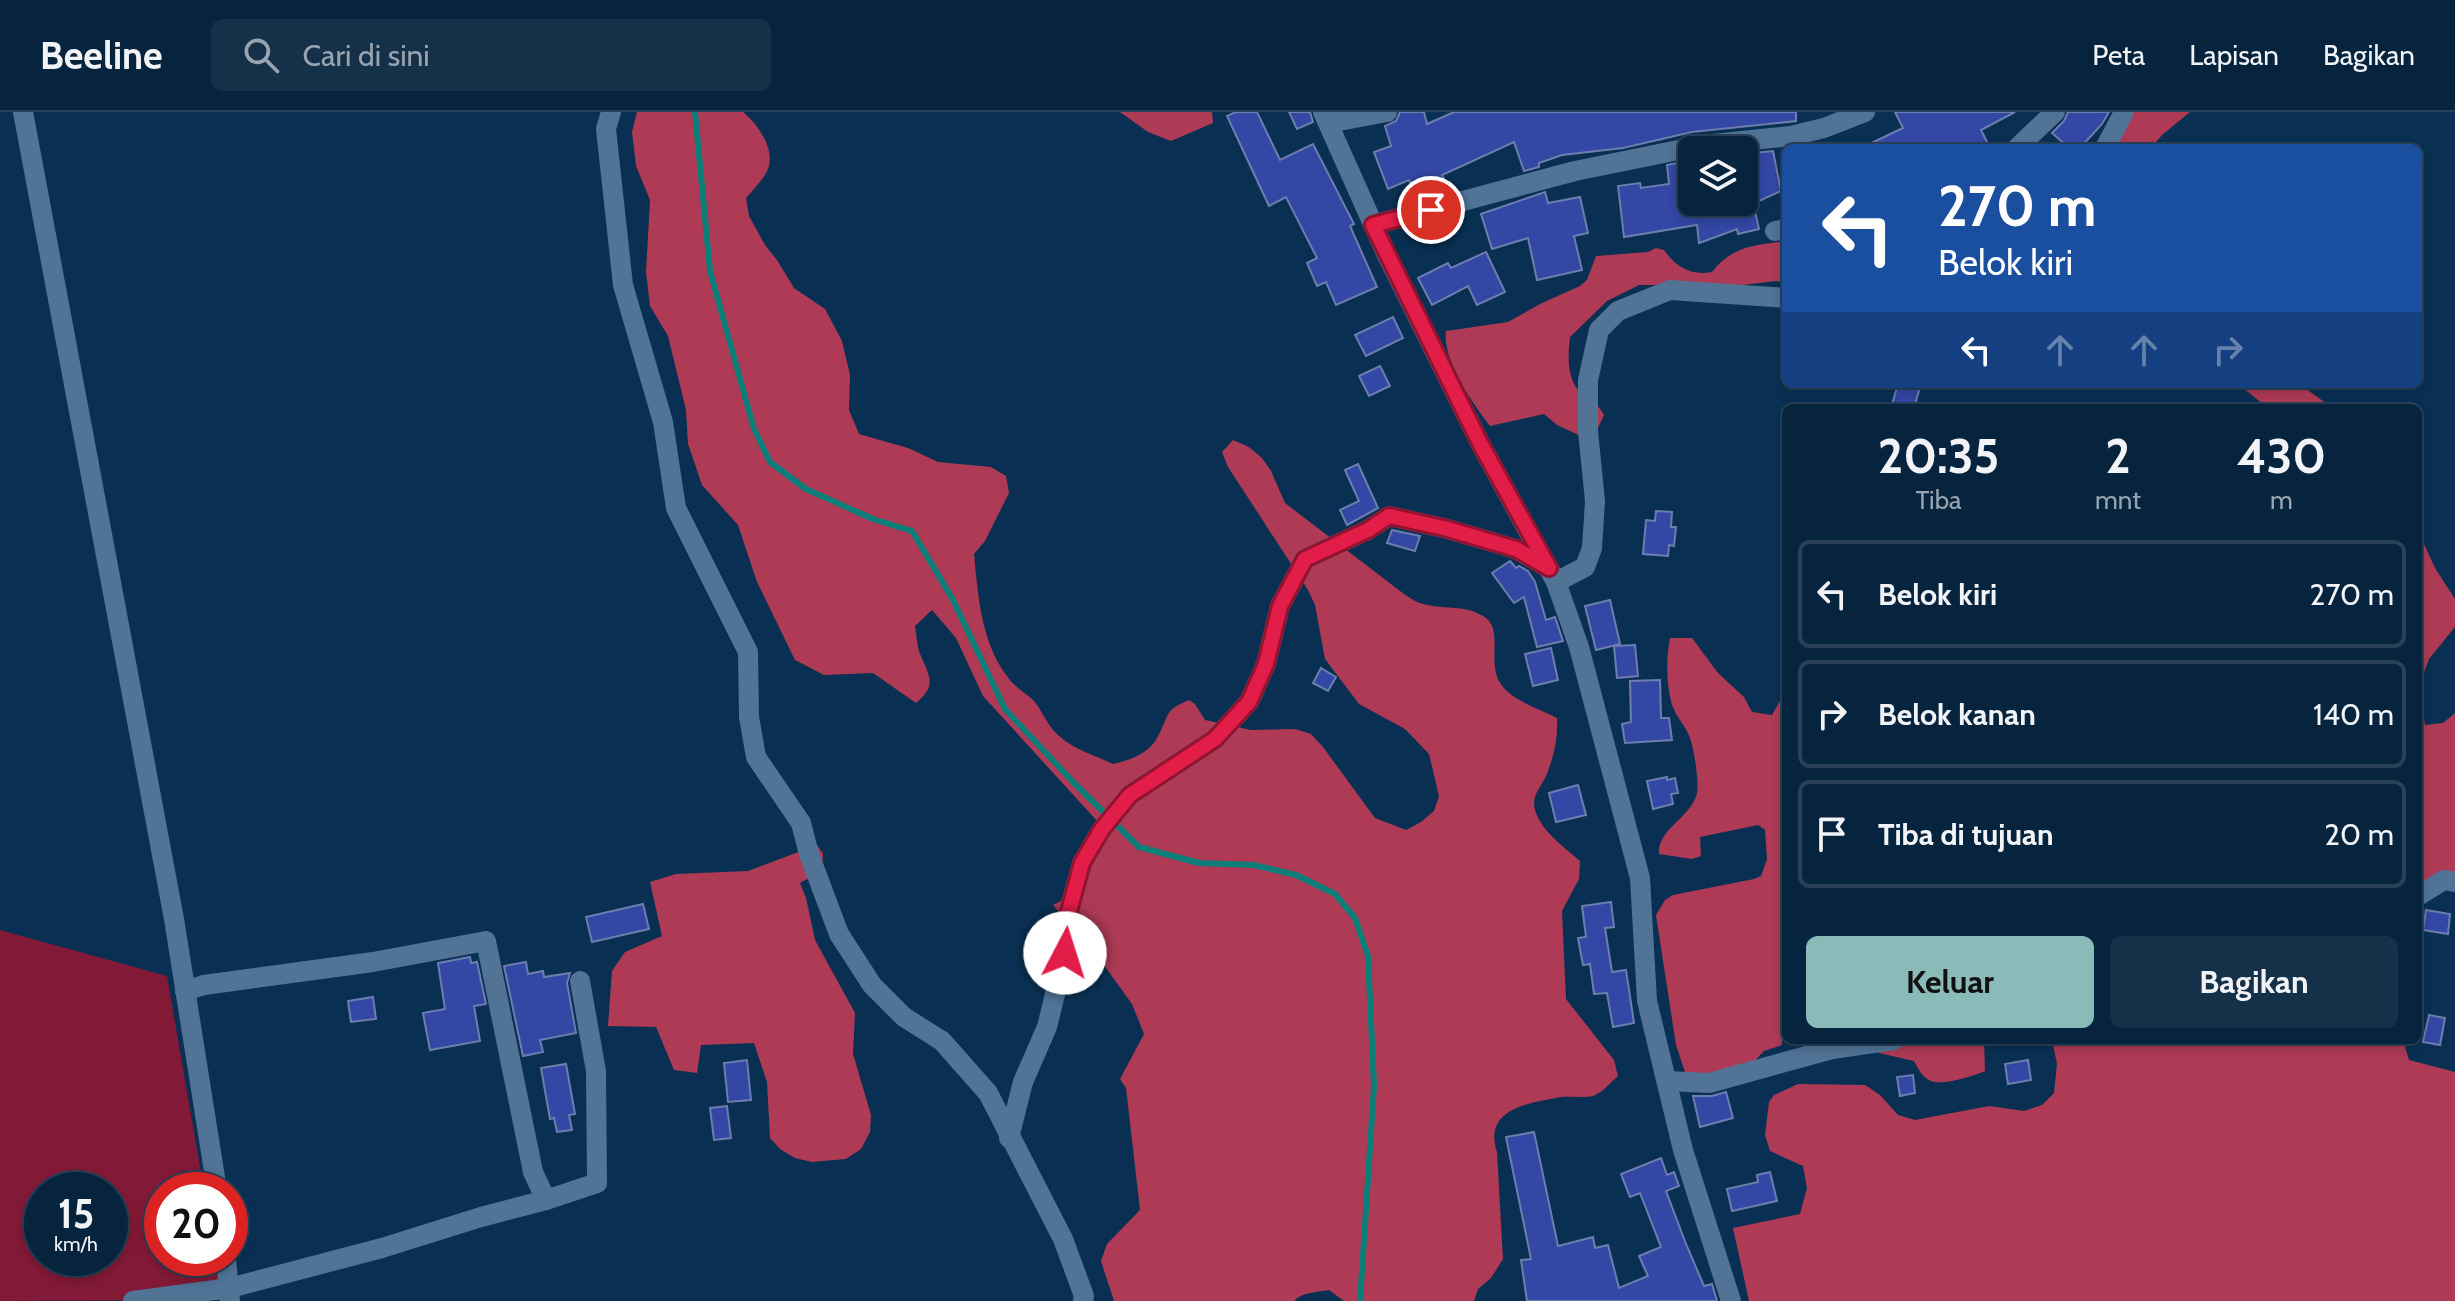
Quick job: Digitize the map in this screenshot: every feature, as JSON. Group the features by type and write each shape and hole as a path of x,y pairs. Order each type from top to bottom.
{"street":[{"path":"23,112 174,919 214,1172"},
{"path":"611,112 606,129 623,285 663,422 676,508 748,652 749,717 756,757 801,823 809,854 839,934 872,985 904,1017 942,1041 988,1093 1063,1239 1084,1296 1083,1301"},
{"path":"1387,112 1325,117 1373,225 1481,445 1552,575 1589,685 1640,878 1647,1001 1683,1150 1731,1301"},
{"path":"1373,225 1575,171 1703,145 1791,136 1824,128 1865,112"},
{"path":"2021,144 2055,112"},
{"path":"2107,144 2124,112"},
{"path":"1009,1138 1023,1082 1047,1027 1065,953 1064,930 1082,863 1102,829 1130,795 1215,739 1249,702 1266,664 1280,606 1305,559 1368,530 1389,516 1516,549 1552,575 1585,567 1592,548 1595,501 1588,431 1588,380 1599,330 1618,311 1670,290 1782,298"},
{"path":"2422,894 2444,880 2455,882"},
{"path":"185,991 204,985 373,962 486,941 533,1172 546,1200"},
{"path":"133,1301 230,1295 597,1183 596,1071 580,981"},
{"path":"1667,1081 1709,1083 1832,1049 1866,1044"}],"shaded area":[{"path":"637,112 743,112 765,140 770,157 766,173 746,198 749,216 794,288 825,309 842,341 850,375 849,410 859,434 908,448 938,462 991,467 1006,476 1009,493 985,541 974,554 982,618 991,648 1007,676 1034,701 1055,732 1071,745 1113,764 1132,758 1153,744 1170,711 1189,700 1205,720 1251,730 1295,729 1311,734 1375,818 1406,830 1434,811 1439,796 1429,754 1405,729 1359,704 1325,659 1315,605 1308,590 1228,467 1222,452 1233,440 1249,447 1262,458 1285,503 1404,594 1428,605 1470,610 1491,624 1495,640 1495,669 1503,687 1521,701 1557,718 1553,756 1534,801 1543,826 1580,861 1579,879 1562,911 1566,999 1614,1060 1618,1076 1593,1096 1535,1102 1511,1111 1496,1126 1494,1138 1503,1259 1491,1278 1478,1289 1474,1301 1344,1301 1329,1290 1306,1294 1294,1301 1114,1301 1101,1261 1107,1244 1140,1210 1126,1088 1120,1079 1144,1034 1132,1004 1093,950 1053,905 1084,889 1098,848 1098,822 983,696 956,638 932,610 915,626 919,651 930,679 927,690 916,703 873,673 824,675 795,660 757,582 738,525 702,485 688,444 686,410 668,336 650,306 646,272 650,200 636,166 632,132"},
{"path":"1120,112 1212,112 1213,123 1171,141 1148,132"},
{"path":"2121,112 2190,112 2154,144 2098,144"},
{"path":"1782,242 1782,282 1701,290 1684,285 1639,285 1607,301 1570,337 1570,374 1573,381 1604,415 1597,430 1583,437 1557,425 1544,414 1490,426 1460,381 1449,355 1446,331 1508,322 1580,286 1587,280 1596,256 1648,252 1656,248 1664,250 1685,269 1704,273 1712,272 1736,252"},
{"path":"2243,388 2305,388 2327,404 2263,404"},
{"path":"2422,540 2435,568 2455,599 2455,627 2429,659 2422,681"},
{"path":"1670,638 1692,638 1718,673 1744,697 1752,712 1772,715 1782,698 1782,1045 1764,1051 1746,1070 1688,1081 1676,1045 1656,915 1665,900 1673,895 1761,876 1767,859 1765,830 1758,825 1700,837 1701,856 1692,859 1659,854 1663,837 1689,809 1697,793 1692,743 1670,697"},
{"path":"2422,705 2425,725 2443,723 2455,713 2455,874 2422,887"},
{"path":"817,845 823,854 822,871 800,883 815,940 855,1013 853,1054 871,1115 870,1132 861,1149 846,1159 812,1162 795,1158 770,1138 767,1082 754,1043 701,1045 697,1073 674,1070 656,1027 608,1026 612,971 625,952 662,936 650,882 676,874 748,871"},
{"path":"0,930 167,976 201,1172 144,1172 144,1276 219,1276 223,1300 0,1301"},
{"path":"1865,1044 1984,1044 1985,1071 1958,1080 1936,1082 1928,1080 1914,1061 1879,1053"},
{"path":"2053,1044 2404,1044 2409,1060 2455,1072 2455,1301 1749,1301 1733,1228 1800,1214 1807,1188 1803,1166 1770,1151 1765,1135 1769,1102 1774,1095 1798,1084 1865,1085 1880,1095 1898,1115 1915,1120 1989,1106 2024,1111 2042,1105 2054,1093 2057,1064"}],"building":[{"path":"1236,112 1257,112 1280,160 1313,144 1354,224 1350,226 1377,287 1336,305 1326,282 1317,286 1307,263 1317,258 1286,197 1269,206 1227,116"},
{"path":"1289,112 1310,112 1313,122 1297,129"},
{"path":"1400,112 1424,112 1427,124 1454,112 1796,112 1796,121 1692,132 1623,148 1562,155 1524,171 1514,142 1442,175 1444,179 1428,185 1432,195 1417,200 1409,180 1388,189 1374,152 1391,146 1385,126 1396,121"},
{"path":"1895,112 2015,112 1981,130 1988,144 1869,144 1903,128"},
{"path":"2068,112 2109,112 2084,144 2064,144 2052,133"},
{"path":"1773,151 1781,191 1758,202 1758,153"},
{"path":"1678,163 1678,216 1756,216 1759,229 1738,234 1737,229 1699,243 1697,225 1624,237 1618,186 1640,183 1641,188 1669,184 1667,165"},
{"path":"1545,192 1548,203 1580,197 1588,233 1574,236 1582,270 1537,280 1528,238 1492,249 1481,214"},
{"path":"1486,252 1505,292 1477,305 1468,286 1432,305 1418,278 1448,263 1451,268"},
{"path":"1393,317 1403,338 1366,356 1355,335"},
{"path":"1380,366 1390,386 1369,396 1359,376"},
{"path":"1897,388 1920,388 1915,404 1892,404"},
{"path":"1358,464 1378,508 1347,525 1340,510 1359,501 1345,470"},
{"path":"1656,511 1672,512 1671,527 1676,527 1674,546 1669,545 1668,556 1643,554 1646,520 1655,521"},
{"path":"1392,530 1420,536 1415,551 1387,543"},
{"path":"1510,561 1516,568 1519,566 1528,571 1535,582 1546,620 1555,617 1563,641 1537,647 1524,597 1514,603 1492,573"},
{"path":"1610,600 1620,644 1596,650 1585,606"},
{"path":"1635,645 1638,676 1617,678 1614,646"},
{"path":"1551,648 1558,680 1533,686 1525,654"},
{"path":"1321,668 1336,677 1328,691 1313,683"},
{"path":"1660,680 1661,718 1669,718 1672,740 1625,743 1622,724 1631,722 1630,681"},
{"path":"1667,777 1667,780 1675,778 1678,793 1671,794 1673,804 1653,809 1647,781"},
{"path":"1578,785 1586,815 1556,822 1549,793"},
{"path":"1611,902 1614,927 1605,928 1612,972 1626,970 1634,1023 1613,1027 1607,993 1594,994 1590,964 1583,965 1578,938 1586,937 1582,906"},
{"path":"643,904 649,929 592,942 586,917"},
{"path":"2426,910 2450,914 2448,934 2423,930"},
{"path":"470,957 471,963 477,962 486,1004 474,1006 480,1041 430,1050 423,1013 445,1009 438,963"},
{"path":"526,962 528,974 543,971 544,977 570,973 567,983 576,1033 540,1040 543,1052 523,1056 504,966"},
{"path":"373,997 376,1019 351,1022 348,1001"},
{"path":"2429,1015 2445,1018 2440,1045 2423,1042"},
{"path":"747,1060 751,1100 728,1102 724,1063"},
{"path":"2028,1060 2031,1080 2008,1084 2005,1064"},
{"path":"566,1064 575,1114 569,1115 572,1130 557,1132 554,1118 550,1119 541,1068"},
{"path":"1913,1075 1915,1093 1900,1096 1897,1077"},
{"path":"1726,1092 1733,1118 1700,1127 1693,1096"},
{"path":"727,1106 731,1138 714,1140 710,1108"},
{"path":"1534,1132 1558,1246 1593,1237 1595,1248 1608,1245 1619,1288 1648,1276 1639,1256 1661,1247 1640,1193 1630,1197 1621,1174 1661,1158 1667,1175 1674,1172 1679,1186 1666,1191 1686,1244 1704,1286 1712,1284 1717,1301 1527,1301 1521,1260 1531,1259 1506,1137"},
{"path":"1770,1172 1777,1201 1732,1211 1727,1189 1758,1182 1757,1175"}],"waterway":[{"path":"695,112 710,271 754,429 770,462 806,489 873,519 912,531 952,598 1005,709 1139,847 1199,863 1254,865 1296,875 1335,894 1355,918 1368,956 1374,1086 1360,1301"}],"route":[{"path":"1065,953 1064,930 1082,863 1102,829 1130,795 1215,739 1249,702 1266,664 1280,606 1305,559 1368,530 1389,516 1516,549 1549,568 1481,445 1373,225 1431,210"}]}
